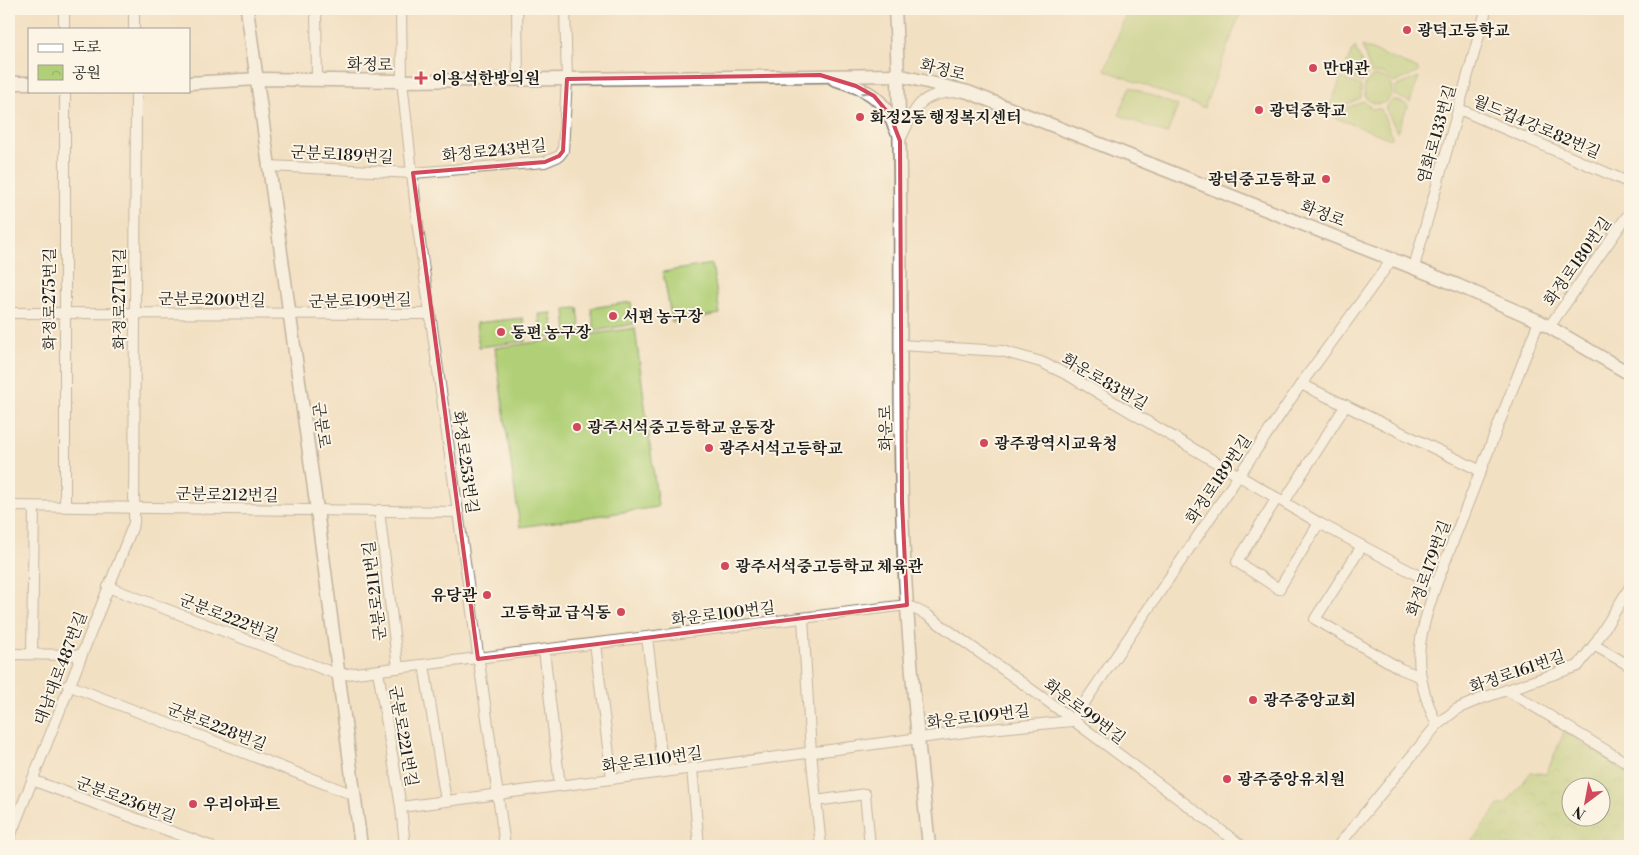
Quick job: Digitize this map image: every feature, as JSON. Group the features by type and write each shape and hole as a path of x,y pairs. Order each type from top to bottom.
{"street":[{"path":"64,9 64,28"},
{"path":"134,9 134,28"},
{"name":"군분로","path":"247,9 317,510 361,846"},
{"path":"316,9 317,79"},
{"name":"화정로253번길","path":"401,9 402,81 430,314 505,846"},
{"path":"517,9 518,80"},
{"name":"화정로243번길","path":"413,173 545,162 554,159 563,151 567,79 566,9"},
{"name":"화운로","path":"895,9 900,140 902,502 906,605 929,846"},
{"name":"염화로133번길","path":"1414,267 1485,14 1484,9"},
{"path":"820,75 856,86 874,96 890,115 900,140"},
{"name":"화정로","path":"190,83 258,79 402,81 898,75 968,92 1393,258 1544,324 1630,374"},
{"path":"9,83 28,83"},
{"name":"화정로275번길","path":"65,92 65,506"},
{"name":"화정로271번길","path":"136,92 134,313 136,507"},
{"path":"900,140 919,102 938,94 968,92"},
{"name":"월드컵4강로82번길","path":"1459,109 1630,183"},
{"name":"군분로189번길","path":"269,166 413,173"},
{"name":"화정로180번길","path":"1544,324 1630,212"},
{"name":"화정로189번길","path":"1072,721 1301,384 1393,258"},
{"name":"군분로200번길","path":"9,313 290,316"},
{"name":"군분로199번길","path":"290,316 430,314"},
{"name":"화정로179번길","path":"1437,725 1423,692 1419,642 1436,585 1481,471 1544,324"},
{"name":"화운로83번길","path":"900,345 1002,351 1041,362 1068,375 1319,523 1436,585"},
{"path":"1301,384 1481,471"},
{"path":"1319,523 1279,589 1237,562 1346,405"},
{"name":"군분로212번길","path":"9,506 317,510"},
{"path":"32,654 34,507"},
{"name":"대남대로487번길","path":"9,839 68,685 134,523 136,507"},
{"path":"317,510 458,512"},
{"name":"군분로211번길","path":"379,510 398,668"},
{"path":"1362,546 1315,619 1421,678"},
{"name":"군분로222번길","path":"108,587 339,675"},
{"name":"화정로161번길","path":"1437,725 1457,709 1578,666 1594,645 1630,587"},
{"name":"화운로100번길","path":"478,658 906,605"},
{"name":"화운로99번길","path":"906,605 927,615 1242,846"},
{"path":"803,618 811,753 821,846"},
{"path":"647,637 663,772"},
{"path":"595,644 612,779"},
{"path":"1594,645 1630,666"},
{"path":"544,650 560,786"},
{"path":"9,654 80,655"},
{"name":"군분로221번길","path":"339,675 478,658"},
{"name":"군분로221번길","path":"424,665 446,801"},
{"name":"군분로221번길","path":"378,671 401,807 405,846"},
{"name":"군분로228번길","path":"68,685 354,795"},
{"path":"1507,690 1630,765"},
{"name":"화운로109번길","path":"918,739 980,730 1072,721"},
{"path":"1338,846 1437,725"},
{"name":"화운로110번길","path":"401,807 918,739"},
{"path":"692,769 699,846"},
{"name":"군분로236번길","path":"32,780 210,846"},
{"path":"816,801 865,794 870,846"}],"highlighted area":[{"path":"820,75 856,86 874,96 890,115 900,141 902,502 907,605 478,659 413,173 545,162 559,156 563,151 567,79"}],"green space":[{"path":"1128,9 1242,9 1204,108 1105,70"},
{"path":"1362,46 1418,69 1419,72 1394,83 1383,73 1371,74"},
{"path":"1355,47 1367,76 1362,83 1342,74"},
{"path":"1378,76 1388,80 1392,90 1388,100 1378,104 1368,100 1364,90 1368,80"},
{"path":"1419,77 1410,102 1394,95 1395,87"},
{"path":"1341,78 1361,86 1361,98 1330,112 1329,109"},
{"path":"1130,87 1178,106 1167,134 1119,115"},
{"path":"1393,99 1408,105 1397,132 1385,107"},
{"path":"1364,101 1372,109 1381,109 1392,136 1391,139 1333,117 1332,114"},
{"path":"712,264 720,314 672,322 663,272"},
{"name":"서편 농구장","path":"631,302 634,324 595,331 591,308"},
{"path":"578,308 581,333 567,334 565,309"},
{"path":"552,313 554,337 541,338 539,314"},
{"name":"동편 농구장","path":"523,318 526,341 479,347 476,323"},
{"name":"광주서석중고등학교 운동장","path":"635,328 658,507 520,527 495,348"},
{"path":"1564,732 1630,774 1630,846 1468,846 1499,805 1505,805 1531,772 1546,774"}],"place":[{"name":"광덕고등학교","path":"1407,30"},
{"name":"만대관","path":"1313,68"},
{"name":"이용석한방의원","path":"421,78"},
{"name":"광덕중학교","path":"1259,110"},
{"name":"화정2동 행정복지센터","path":"860,117"},
{"name":"광덕중고등학교","path":"1326,179"},
{"name":"서편 농구장","path":"613,316"},
{"name":"동편 농구장","path":"501,332"},
{"name":"광주서석중고등학교 운동장","path":"577,427"},
{"name":"광주광역시교육청","path":"984,443"},
{"name":"광주서석고등학교","path":"709,448"},
{"name":"광주서석중고등학교 체육관","path":"725,566"},
{"name":"유당관","path":"487,595"},
{"name":"고등학교 급식동","path":"621,612"},
{"name":"광주중앙교회","path":"1253,700"},
{"name":"광주중앙유치원","path":"1227,779"},
{"name":"우리아파트","path":"193,804"}]}
